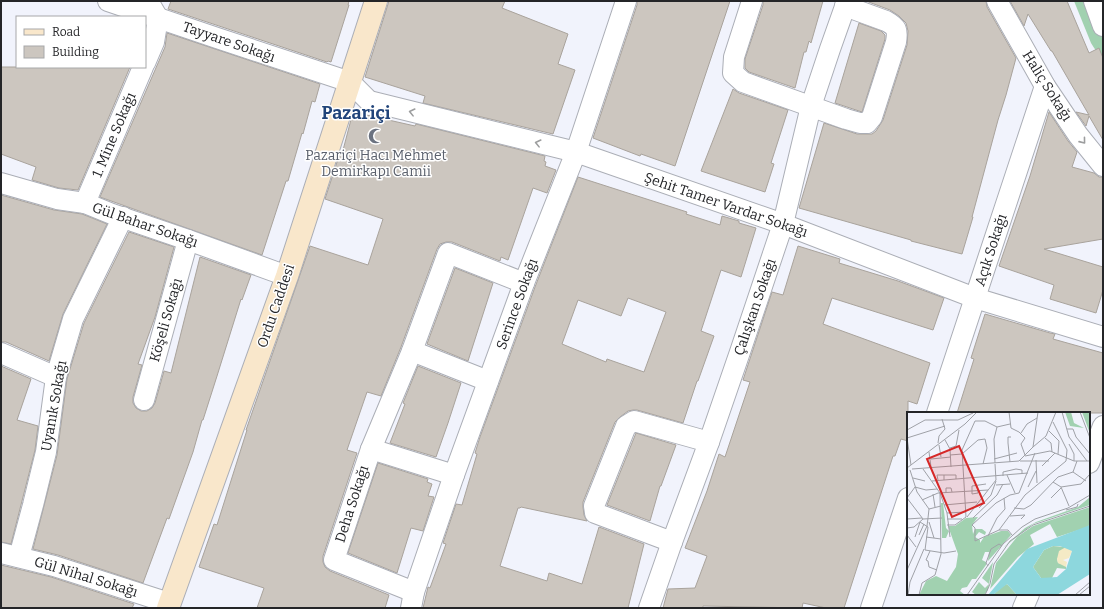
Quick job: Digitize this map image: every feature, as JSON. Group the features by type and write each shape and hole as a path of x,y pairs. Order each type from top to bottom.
{"main road":[{"name":"Ordu Caddesi","path":"169,606 286,276 376,1"}],"street":[{"name":"Tayyare Sokağı","path":"108,1 153,9 217,38 350,82"},
{"name":"Serince Sokağı","path":"413,600 454,475 488,381 524,283 576,152 626,1"},
{"path":"752,1 734,57 733,73 743,82 828,113 860,123 867,123 872,117 896,42 896,29 892,24 846,4"},
{"name":"Haliç Sokağı","path":"996,1 1045,86 1078,135 1103,166"},
{"path":"1094,1 1103,26"},
{"name":"Çalışkan Sokağı","path":"649,608 783,224 811,106 846,4"},
{"path":"146,61 154,42 153,9"},
{"name":"1. Mine Sokağı","path":"85,203 143,68"},
{"name":"Şehit Tamer Vardar Sokağı","path":"350,82 369,101 576,152 783,224 975,298 1103,337"},
{"name":"Açık Sokağı","path":"937,412 1045,86"},
{"name":"Gül Bahar Sokağı","path":"1,183 57,199 85,203 286,276"},
{"name":"Uyanık Sokağı","path":"10,555 33,504 46,452 56,377 73,320 123,217"},
{"name":"Köşeli Sokağı","path":"144,400 188,240"},
{"path":"371,449 412,351 448,253 524,283"},
{"path":"412,351 488,381"},
{"path":"1,353 56,377"},
{"path":"672,542 595,513 594,506 626,426 634,421 708,442"},
{"path":"1090,460 1103,426"},
{"name":"Deha Sokağı","path":"413,600 334,560 371,449 454,475"},
{"path":"871,608 907,501"},
{"name":"Gül Nihal Sokağı","path":"10,555 54,566 169,606"},
{"path":"1023,608 1028,595"}],"green space":[{"path":"1074,1 1103,1 1103,62 1091,43"}],"building":[{"path":"171,1 349,1 349,5 331,62 327,62 168,9"},
{"path":"389,1 505,1 502,8 568,34 558,64 575,70 553,134 423,103 425,96 365,77"},
{"path":"637,1 730,1 675,166 641,154 640,156 593,138 637,5"},
{"path":"763,1 823,1 811,43 809,41 806,52 804,52 795,88 749,72 745,68 745,59"},
{"path":"866,1 986,1 987,7 1016,58 962,254 911,241 799,208 824,123 857,134 872,134 876,131 883,120 907,45 908,31 906,23 899,16 890,10"},
{"path":"1010,1 1067,1 1089,53 1099,48 1103,58 1103,140 1089,116 1086,126 1076,112 1089,115 1052,51 1028,14 1024,26"},
{"path":"859,23 881,31 885,35 862,112 835,103"},
{"path":"167,33 320,84 315,102 312,101 288,181 286,181 262,255 100,197 165,47"},
{"path":"1,67 130,68 78,190 59,188 32,180 36,167 1,154"},
{"path":"733,89 739,93 788,110 771,163 774,164 765,192 701,171"},
{"path":"353,112 415,126 416,124 545,156 545,166 556,170 547,193 533,188 508,260 501,257 500,261 452,242 440,244 381,396 367,392 347,450 357,453 323,556 323,562 325,567 330,571 389,595 385,608 257,608 264,588 199,567 214,524 217,525 246,430 310,246 368,265 383,219 325,199 340,153 342,154"},
{"path":"1049,112 1077,152 1072,167 1094,173 1099,177 1103,177 1103,239 1044,249 1103,267 1103,290 1096,313 1050,299 1054,285 999,266 1030,176"},
{"path":"578,177 687,212 686,214 720,225 722,216 756,228 741,277 721,270 701,331 714,336 683,423 637,410 628,411 615,422 583,502 584,515 587,521 521,507 518,508 500,566 547,581 549,573 582,584 599,527 644,544 628,608 423,608 428,587 430,588 446,544 443,543 456,504 462,505 477,454 475,453 480,437 535,287","holes":["628,298 666,312 644,372 607,359 606,362 562,344 578,300 621,316"]},
{"path":"1,195 54,210 82,214 107,224 63,314 49,361 6,342 1,342"},
{"path":"129,232 174,247 155,317 138,364 142,365 133,397 133,403 136,408 141,411 147,411 152,408 155,403 164,371 171,373 200,257 251,275 242,300 241,299 193,452 169,519 167,518 143,583 58,555 33,549 57,455 67,379 84,323"},
{"path":"798,246 840,259 839,263 898,281 944,298 933,330 832,298 823,324 930,363 917,404 908,401 907,441 901,439 895,456 893,456 844,608 826,608 803,603 802,608 703,606 703,608 663,608 668,589 695,588 707,556 685,548 707,491 719,454 725,457 750,382 743,380 772,292 783,295"},
{"path":"455,268 493,283 468,361 427,344"},
{"path":"985,314 1055,334 1053,339 1103,353 1103,413 957,412 974,359 971,358"},
{"path":"1,366 31,379 17,420 38,426 35,450 11,544 1,542"},
{"path":"418,366 461,383 436,457 390,443 405,404 403,403"},
{"path":"636,433 676,445 660,486 650,521 607,505"},
{"path":"378,463 428,479 427,482 432,484 428,496 434,497 423,531 411,528 397,573 348,553"},
{"path":"1,565 51,577 134,604 132,608 1,608"}],"place":[{"name":"Pazariçi Hacı Mehmet Demirkapı Camii","path":"376,136"}],"district":[{"name":"Pazariçi","path":"356,113"}]}
